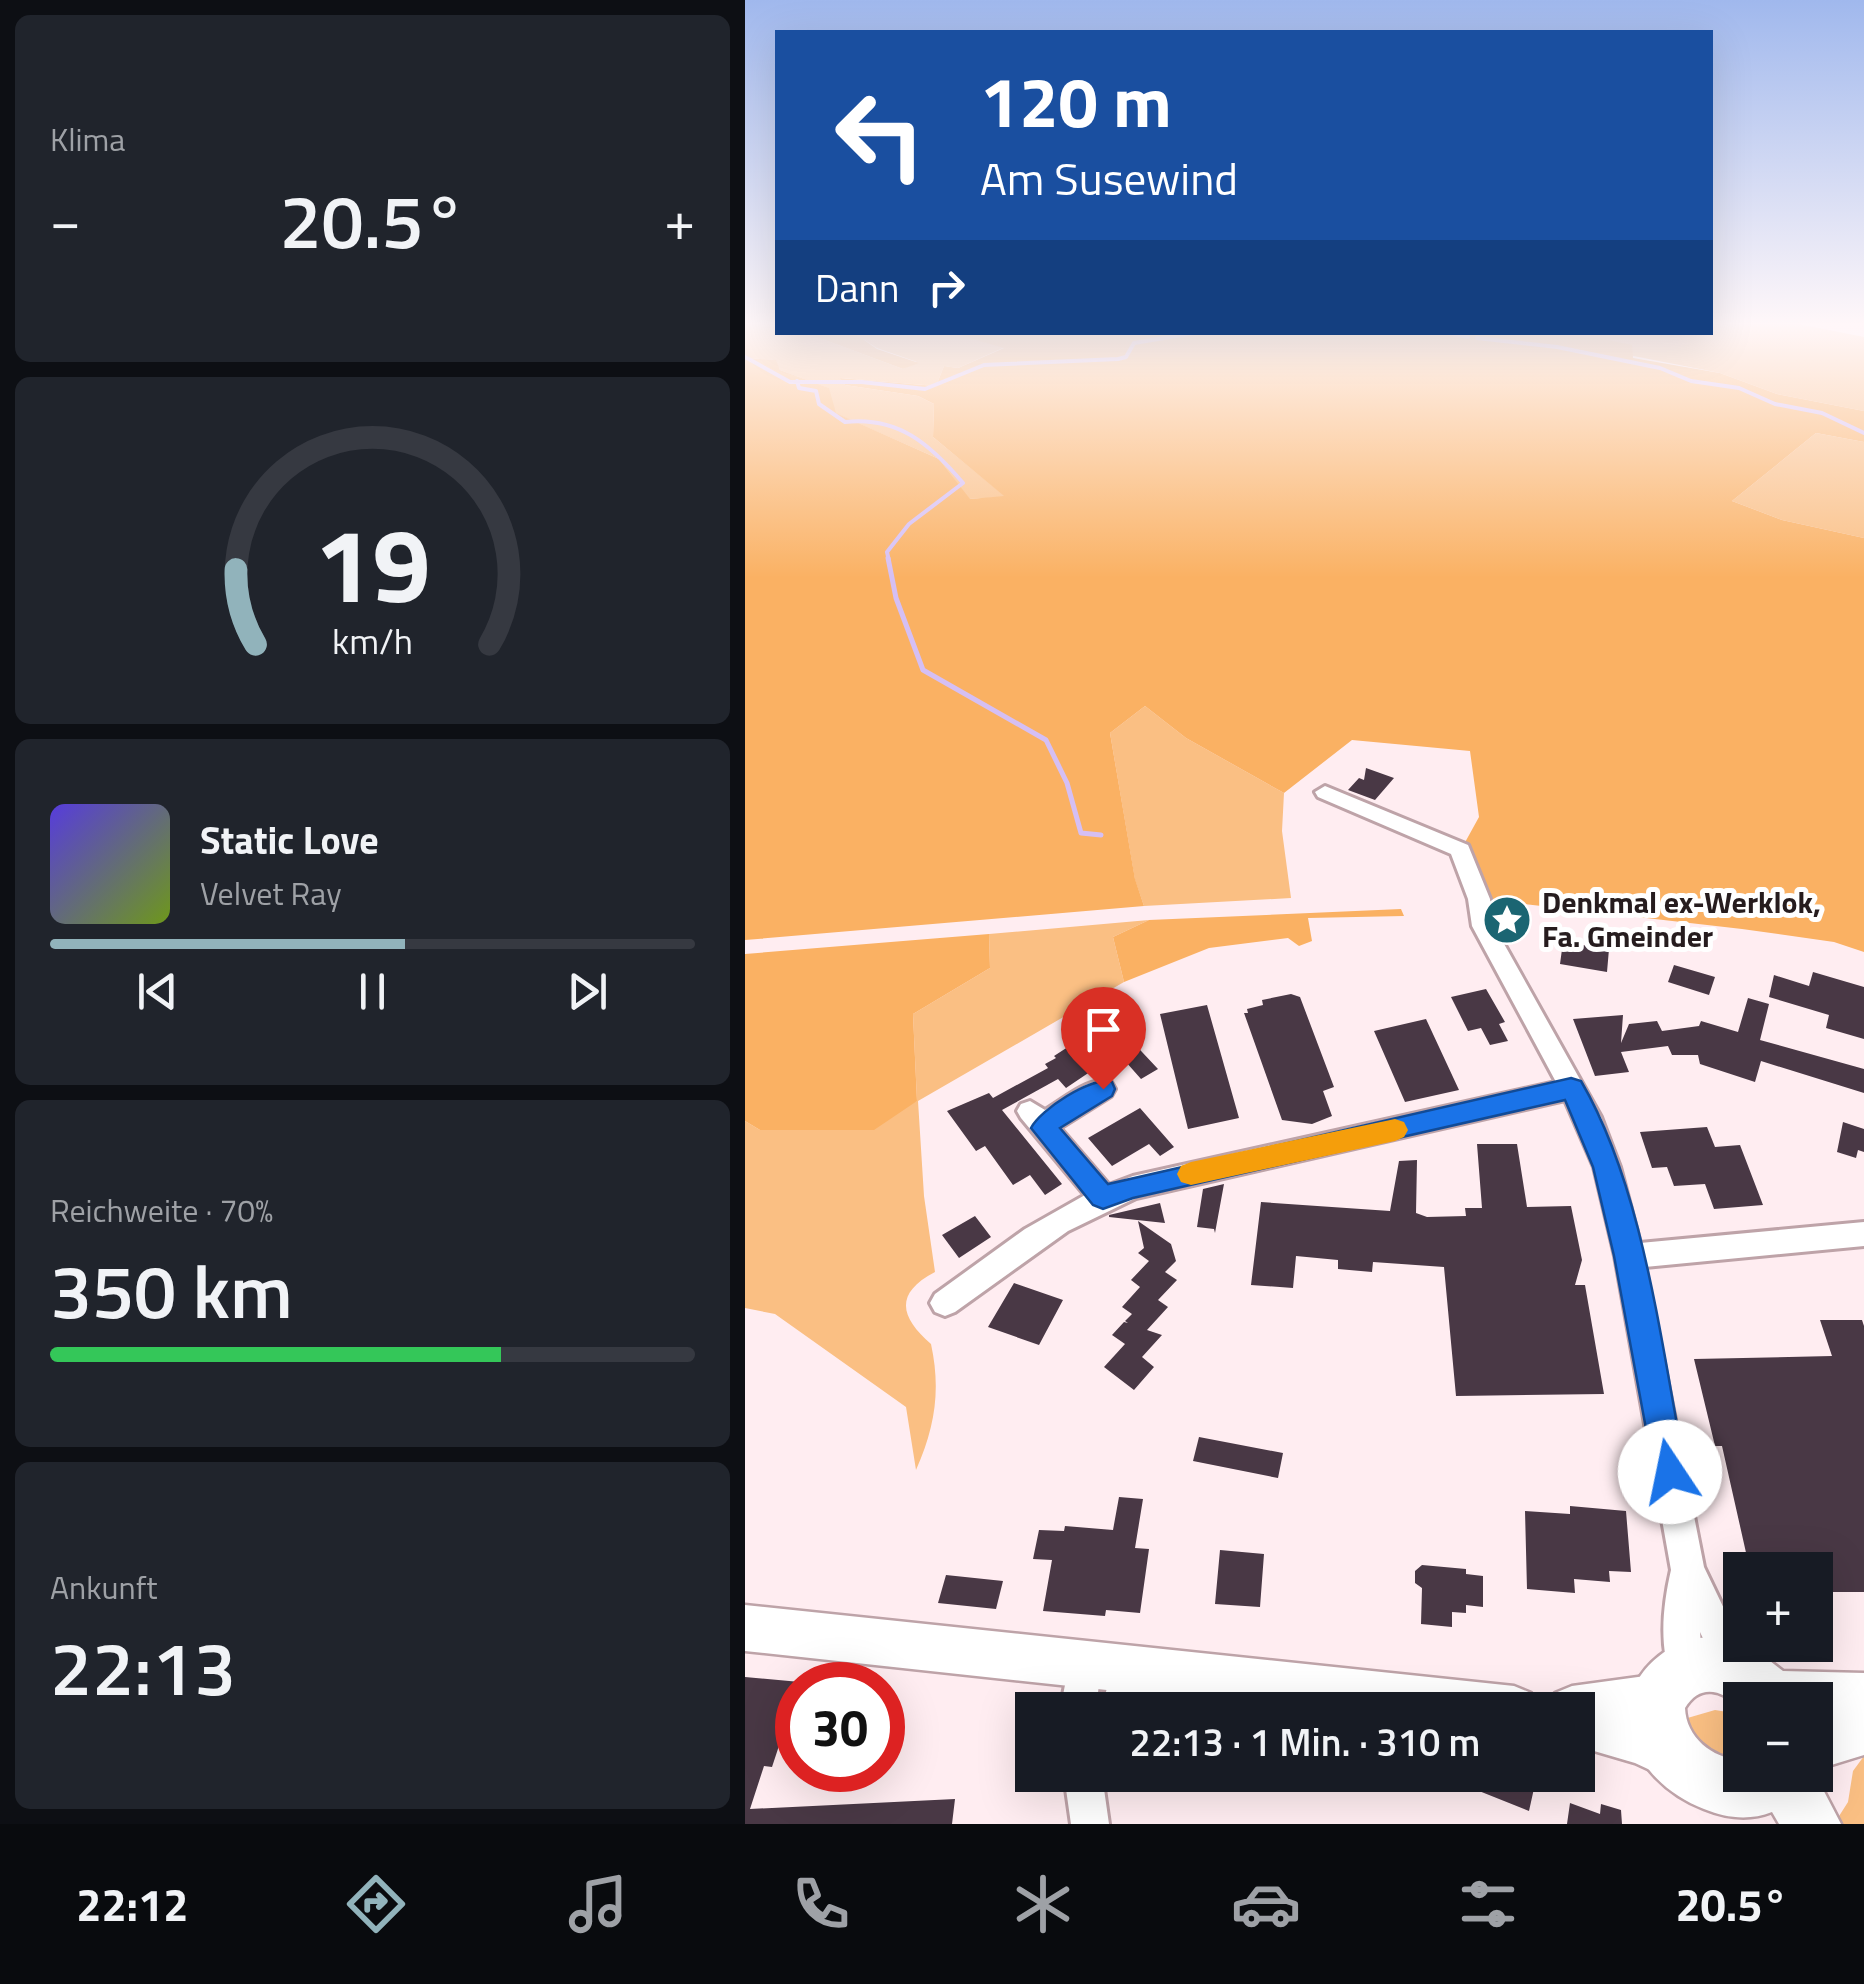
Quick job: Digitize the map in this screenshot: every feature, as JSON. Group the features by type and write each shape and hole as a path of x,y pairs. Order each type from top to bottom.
{"main road":[{"path":"745,1628 1102,1689 1161,1692"},
{"path":"1595,1708 1713,1697 1864,1702"},
{"path":"1595,1727 1645,1742 1713,1697"},
{"path":"1713,1697 1675,1774 1693,1792 1715,1804 1765,1796 1812,1824"},
{"path":"1833,1736 1864,1727"}],"street":[{"path":"1325,792 1459,850 1483,926 1588,1117 1607,1167 1629,1256 1713,1697"},
{"path":"945,1302 1047,1230 1103,1197 1151,1182 1265,1160 1571,1088"},
{"path":"1103,1089 1052,1119 1037,1120 1103,1197"},
{"path":"1629,1256 1864,1234"},
{"path":"1688,1570 1681,1603 1713,1697"},
{"path":"1088,1792 1090,1824"}],"shaded area":[{"path":"745,408 835,408 836,413 939,459 970,499 1004,496 933,437 934,408 1864,411 1864,442 1816,433 1732,501 1782,520 1864,538 1864,952 1834,942 1742,929 1488,900 1463,846 1479,817 1470,751 1352,740 1284,793 1186,738 1145,706 1110,733 1135,879 1144,906 745,940"},
{"path":"834,408 934,408 933,437 1006,497 969,499 939,459 835,413"},
{"path":"1816,433 1864,442 1864,538 1782,520 1732,501"},
{"path":"1145,706 1186,738 1284,793 1282,831 1291,898 1144,906 1135,880 1110,733"},
{"path":"1401,909 1404,916 1308,918 1312,941 1299,946 1288,938 1209,948 1124,982 1113,937 1149,920"},
{"path":"1149,920 1113,937 1124,982 918,1101 924,1196 935,1272 912,1289 906,1307 913,1325 931,1344 936,1393 928,1439 916,1470 906,1407 775,1314 745,1308 745,1121 760,1130 917,1101 913,1014 990,968 989,934"},
{"path":"989,934 990,968 913,1014 917,1101 874,1130 760,1130 745,1121 745,954"},
{"path":"1723,1711 1723,1771 1712,1770 1684,1719"},
{"path":"1864,1756 1864,1824 1834,1824 1848,1802 1853,1771"}],"building":[{"path":"1366,768 1394,778 1375,800 1348,790 1359,778 1364,780"},
{"path":"1563,942 1609,949 1607,972 1560,964"},
{"path":"1674,965 1715,977 1709,995 1668,982"},
{"path":"1813,972 1864,987 1864,1039 1826,1028 1829,1015 1769,997 1774,975 1809,986"},
{"path":"1486,989 1505,1022 1499,1024 1508,1041 1490,1045 1481,1028 1468,1031 1451,997"},
{"path":"1291,994 1300,997 1334,1087 1323,1091 1332,1116 1312,1124 1282,1120 1244,1013 1263,1005 1262,1000"},
{"path":"1748,998 1769,1004 1760,1040 1864,1069 1864,1093 1761,1061 1755,1082 1700,1064 1698,1055 1672,1055 1668,1046 1621,1052 1629,1072 1595,1076 1573,1019 1623,1015 1621,1043 1629,1024 1657,1021 1662,1031 1699,1026 1701,1021 1738,1032"},
{"path":"1207,1005 1239,1118 1188,1129 1160,1014"},
{"path":"1111,1019 1158,1069 1141,1079 1118,1053 1066,1088 1058,1079 1002,1110 1062,1184 1045,1195 1030,1175 1013,1185 985,1146 976,1151 947,1111 989,1093 993,1098 1048,1068 1045,1064 1054,1056"},
{"path":"1426,1019 1459,1090 1405,1102 1374,1031"},
{"path":"1140,1108 1174,1147 1160,1156 1149,1144 1112,1166 1088,1138"},
{"path":"1843,1122 1864,1129 1864,1152 1858,1150 1856,1158 1837,1152"},
{"path":"1707,1127 1715,1147 1740,1145 1763,1205 1714,1209 1705,1184 1674,1186 1667,1167 1652,1168 1640,1132"},
{"path":"1477,1144 1517,1144 1527,1207 1571,1206 1582,1260 1575,1285 1585,1285 1604,1394 1456,1396 1444,1267 1373,1262 1372,1272 1338,1269 1338,1260 1296,1256 1293,1288 1251,1285 1261,1202 1390,1211 1399,1161 1417,1160 1416,1213 1427,1217 1466,1216 1465,1208 1482,1208"},
{"path":"1224,1184 1215,1233 1214,1229 1197,1227 1203,1189"},
{"path":"1160,1203 1165,1223 1109,1217 1109,1215"},
{"path":"975,1216 991,1237 959,1258 942,1235"},
{"path":"1138,1221 1171,1244 1176,1261 1165,1272 1177,1280 1158,1300 1168,1307 1147,1330 1162,1335 1142,1357 1154,1367 1134,1390 1104,1367 1125,1344 1112,1335 1124,1322 1128,1323 1125,1321 1132,1314 1122,1307 1140,1287 1131,1280 1149,1261 1138,1253 1144,1248"},
{"path":"1014,1283 1063,1300 1039,1345 988,1327"},
{"path":"1820,1320 1862,1320 1864,1592 1833,1592 1833,1552 1746,1552 1722,1446 1715,1446 1694,1359 1832,1356"},
{"path":"1199,1437 1283,1453 1278,1478 1193,1461"},
{"path":"1119,1497 1143,1499 1135,1548 1149,1549 1140,1613 1106,1610 1105,1616 1043,1611 1052,1560 1033,1559 1039,1530 1064,1531 1065,1526 1113,1530"},
{"path":"1570,1506 1626,1511 1631,1572 1609,1571 1610,1582 1574,1579 1575,1593 1527,1589 1525,1511 1570,1514"},
{"path":"1220,1550 1264,1554 1260,1607 1215,1604"},
{"path":"1422,1565 1466,1569 1466,1574 1483,1576 1483,1607 1466,1605 1466,1613 1452,1612 1452,1627 1421,1624 1422,1588 1415,1583 1415,1571"},
{"path":"946,1575 1003,1581 996,1609 938,1603"},
{"path":"745,1677 775,1680 775,1758 772,1767 764,1766 750,1809 955,1799 952,1824 745,1824"},
{"path":"1482,1792 1533,1792 1529,1811"},
{"path":"1570,1803 1600,1814 1601,1804 1621,1810 1622,1824 1567,1824"}],"waterway":[{"path":"825,408 845,422 881,424 912,436 963,483 909,524 887,552 889,561"},
{"path":"1797,408 1822,413 1864,433"},
{"path":"888,558 896,598 923,670 1046,740 1067,783 1081,833 1101,835"}],"slow traffic":[{"path":"1191,1174 1395,1130"}],"place":[{"name":"Denkmal ex-Werklok, Fa. Gmeinder","path":"1507,920"}],"route":[{"path":"1103,1089 1052,1119 1044,1128 1103,1197 1571,1088 1588,1117 1607,1167 1629,1256 1670,1472"}]}
